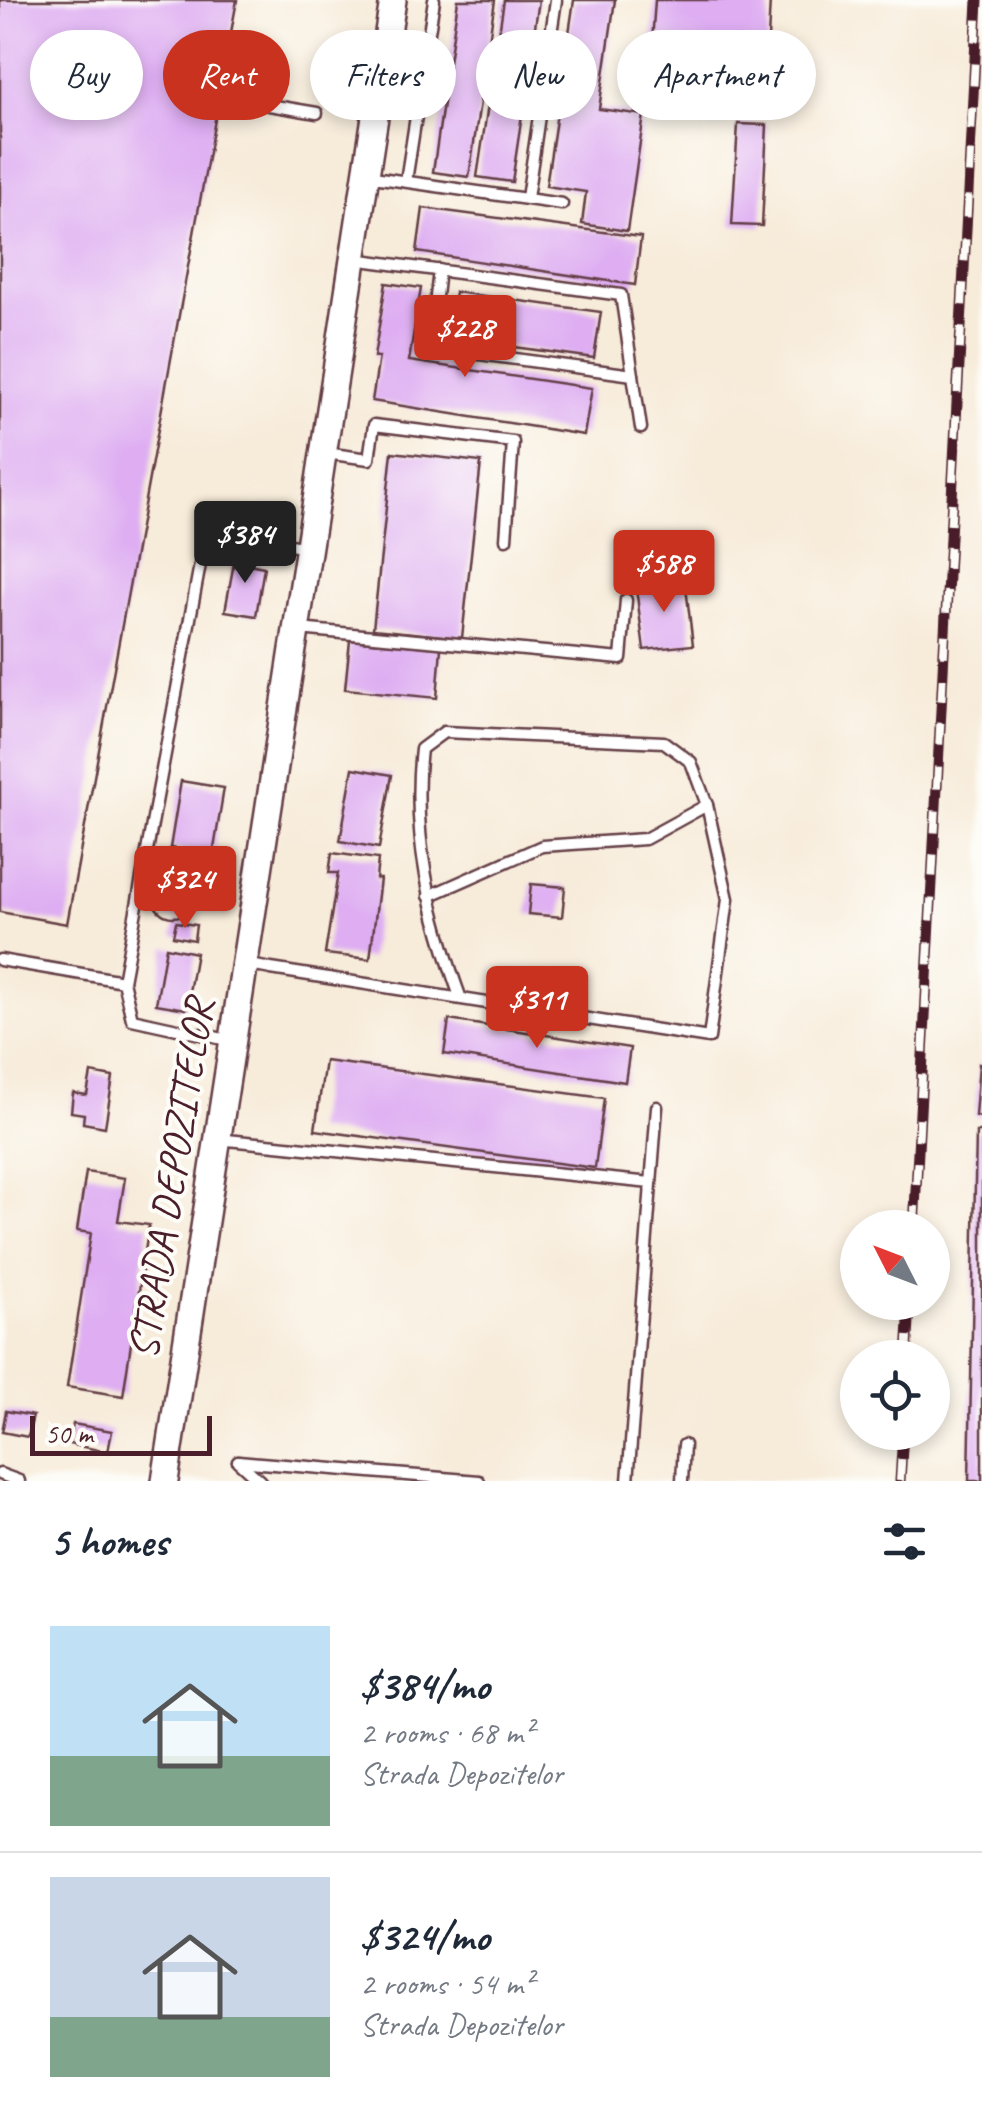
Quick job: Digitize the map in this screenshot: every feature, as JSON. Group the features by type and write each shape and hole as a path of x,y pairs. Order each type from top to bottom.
{"street":[{"name":"STRADA DEPOZITELOR","path":"166,1481 393,0"}],"lane":[{"path":"406,181 434,0"},
{"path":"528,198 556,0"},
{"path":"365,176 562,204"},
{"path":"353,258 621,295 640,428"},
{"path":"439,270 432,332 450,350 633,376"},
{"path":"324,453 369,459 374,425 514,442 506,539"},
{"path":"232,1041 132,1019 123,981 206,532 310,548"},
{"path":"298,628 621,659 626,600"},
{"path":"244,964 709,1038 728,899 707,806 691,762 664,742 444,732 421,748 417,784 422,863 439,939 461,998"},
{"path":"429,896 542,846 645,838 707,806"},
{"path":"0,960 123,981"},
{"path":"628,1481 657,1107"},
{"path":"216,1139 651,1183"},
{"path":"682,1481 684,1445"},
{"path":"260,1481 238,1461 479,1481"},
{"path":"0,1474 20,1481"}],"building":[{"path":"0,0 237,0 231,30 163,30 163,120 215,120 67,924 0,912"},
{"path":"458,0 495,0 491,30 476,30 477,120 469,177 433,172 441,120 456,120 454,30"},
{"path":"504,0 539,0 535,30 499,30"},
{"path":"574,0 615,0 599,109 617,111 617,120 643,120 627,231 582,224 586,192 546,186 556,120 597,120 597,30 569,30"},
{"path":"655,0 770,0 768,30 653,30"},
{"path":"486,120 521,120 512,182 477,177"},
{"path":"738,124 767,125 762,226 732,225"},
{"path":"423,208 641,237 635,285 417,252"},
{"path":"386,283 421,288 409,361 592,388 584,435 372,401 379,357 374,357"},
{"path":"455,292 601,312 594,358 449,338"},
{"path":"392,452 481,462 462,638 373,629"},
{"path":"236,552 250,554 248,564 264,567 256,616 225,611"},
{"path":"635,580 686,587 693,645 644,650"},
{"path":"350,640 441,648 437,698 345,689"},
{"path":"353,768 392,775 379,848 340,841"},
{"path":"181,781 224,788 213,855 170,848"},
{"path":"332,853 378,859 376,879 380,879 370,959 325,954 338,873 329,873"},
{"path":"173,877 187,883 193,897 187,911 173,917 159,911 153,897 159,883"},
{"path":"531,884 565,887 562,917 528,914"},
{"path":"176,922 196,925 194,940 173,936"},
{"path":"166,947 196,953 186,1009 156,1004"},
{"path":"449,1020 630,1048 625,1082 444,1054"},
{"path":"325,1061 604,1098 595,1168 315,1130"},
{"path":"979,1064 982,1065 982,1117 975,1116"},
{"path":"91,1073 113,1077 105,1127 83,1123 84,1114 71,1112 73,1093 87,1095"},
{"path":"976,1132 982,1132 982,1481 969,1481"},
{"path":"86,1172 125,1178 118,1221 149,1225 123,1396 67,1387 91,1233 77,1231"},
{"path":"6,1411 33,1416 28,1437 2,1432"},
{"path":"73,1424 112,1431 108,1452 69,1444"}],"railway":[{"path":"915,1210 978,0"},
{"path":"908,1340 909,1320"},
{"path":"900,1481 902,1450"}]}
